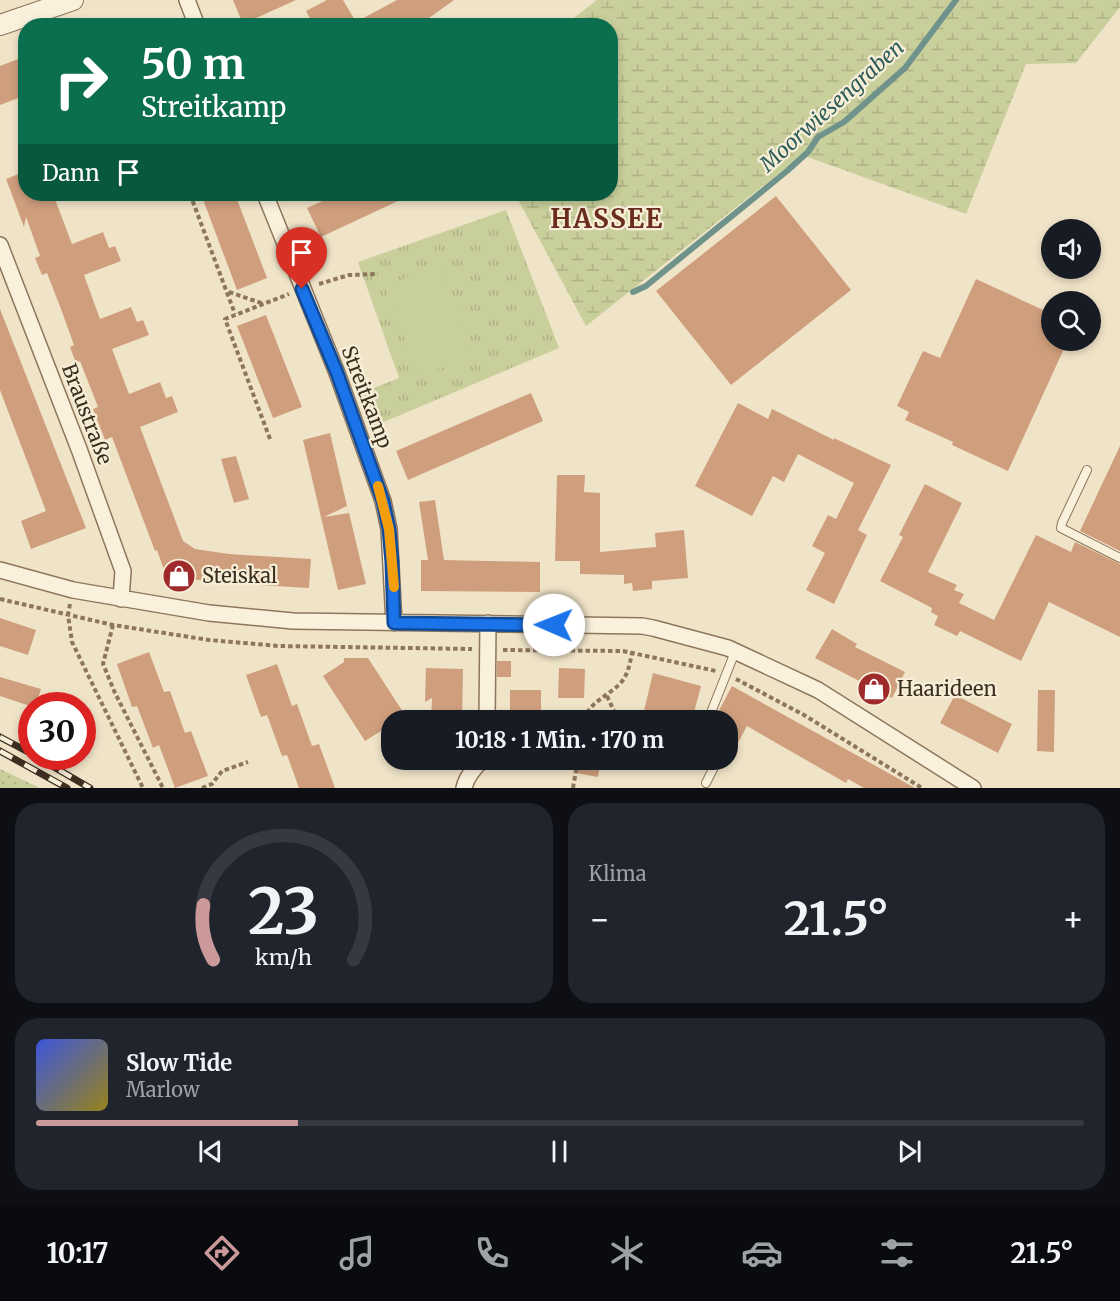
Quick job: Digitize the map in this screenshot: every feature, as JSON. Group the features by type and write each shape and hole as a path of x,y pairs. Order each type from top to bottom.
{"street":[{"path":"22,18 73,0"},
{"path":"187,0 194,18"},
{"path":"0,26 18,20"},
{"name":"Streitkamp","path":"268,201 337,373 383,501 390,540 394,623"},
{"name":"Braustraße","path":"0,245 79,449 123,571 121,599"},
{"path":"0,570 73,590 209,614 293,621 642,626 735,652 818,690 973,788"},
{"path":"487,710 488,623"},
{"path":"464,788 473,770"}],"lane":[{"path":"1087,470 1061,528 1120,558"},
{"path":"712,710 735,652"},
{"path":"706,783 712,770"}],"path":[{"path":"193,201 235,315"},
{"path":"270,439 225,319 302,289 349,275 378,274"},
{"path":"228,292 264,304"},
{"path":"73,590 68,615 72,642 142,788"},
{"path":"113,625 103,664 115,693 163,788"},
{"path":"588,710 607,696 623,679 632,653"},
{"path":"607,696 614,710"},
{"path":"202,788 212,784 222,771 248,762"},
{"path":"573,788 576,770"}],"green space":[{"path":"597,0 1120,0 1120,7 1076,63 1026,64 966,214 802,155 586,326 519,201 618,201 618,18 574,18"},
{"path":"506,210 559,348 372,427 359,394 399,378 358,262"},
{"path":"440,265 475,356 419,377 384,286"},
{"path":"0,769 38,787 39,788 0,788"}],"building":[{"path":"233,0 296,0 256,18 240,18"},
{"path":"327,0 343,0 354,18 310,18 306,11"},
{"path":"397,0 454,0 429,18 363,18"},
{"path":"18,59 18,98 0,105 0,66"},
{"path":"18,174 18,201 56,201 72,244 103,232 109,248 115,246 121,261 84,275 100,319 131,307 137,322 143,320 149,335 112,349 129,394 160,382 166,398 172,396 178,412 140,427 183,541 195,549 229,554 311,559 309,588 191,579 191,577 173,575 163,567 112,437 105,440 93,409 98,407 80,361 76,363 70,347 74,345 61,309 47,273 42,275 35,258 40,256 26,217 24,227 6,179"},
{"path":"776,196 851,290 731,385 656,291"},
{"path":"204,201 238,201 267,278 237,290"},
{"path":"322,201 398,201 321,237 307,208"},
{"path":"976,279 1041,309 1041,351 1063,351 1008,471 905,420 909,412 897,406 923,351 940,358"},
{"path":"0,309 86,528 31,549 21,521 46,511 0,390"},
{"path":"266,315 302,407 273,418 237,326"},
{"path":"531,393 543,421 408,480 396,451"},
{"path":"738,403 768,419 772,409 891,465 858,530 867,535 834,604 806,590 825,553 812,546 828,515 836,519 854,483 798,454 784,482 773,476 752,516 695,486"},
{"path":"330,433 347,506 324,517 349,513 366,584 338,590 303,440"},
{"path":"1120,446 1120,551 1080,531"},
{"path":"236,456 249,499 234,503 221,459"},
{"path":"557,475 585,475 584,492 600,493 600,552 656,547 655,533 684,530 688,578 652,581 652,589 633,591 632,583 624,584 624,575 580,574 580,561 555,561"},
{"path":"925,484 962,503 928,572 957,585 954,590 964,594 959,603 994,620 1036,535 1071,552 1075,542 1120,564 1120,637 1049,602 1021,661 960,631 957,636 934,625 938,616 931,612 932,608 880,581 903,537 899,535"},
{"path":"435,500 444,560 540,562 540,592 421,591 421,560 428,560 419,502"},
{"path":"0,618 36,630 28,655 0,646"},
{"path":"832,629 857,644 855,647 905,672 892,698 815,658"},
{"path":"149,652 164,692 170,691 185,733 191,731 208,776 175,788 159,745 153,748 137,706 132,707 117,664"},
{"path":"344,658 368,658 402,710 381,710 381,731 365,741 323,676 344,662"},
{"path":"497,661 511,661 511,677 497,677"},
{"path":"277,664 292,706 297,704 312,746 319,744 335,788 299,788 287,755 282,756 267,715 261,717 246,675"},
{"path":"426,668 463,669 462,710 431,710 432,698 425,702"},
{"path":"559,668 585,669 584,698 558,698"},
{"path":"653,673 701,686 695,710 644,710"},
{"path":"0,677 41,689 40,692 18,692 18,702 0,696"},
{"path":"732,686 915,788 864,788 848,779 846,783 747,726 738,743 738,710 719,710"},
{"path":"510,690 541,690 541,710 510,710"},
{"path":"1038,690 1055,690 1054,752 1037,751"},
{"path":"955,695 1012,724 998,753 940,723"},
{"path":"577,770 599,770 598,777 576,773"}],"waterway":[{"name":"Moorwiesengraben","path":"633,292 646,286 787,171 808,152 818,137 844,122 905,68 956,0"}],"railway":[{"path":"0,737 18,747"},
{"path":"0,751 67,788"},
{"path":"59,770 90,788"}],"slow traffic":[{"path":"378,486 389,529 394,587"}],"place":[{"name":"Steiskal","path":"179,576"},
{"name":"Haarideen","path":"874,689"}],"district":[{"name":"HASSEE","path":"607,219"}],"route":[{"path":"302,289 337,373 383,501 389,529 392,562 394,623 554,625"}]}
